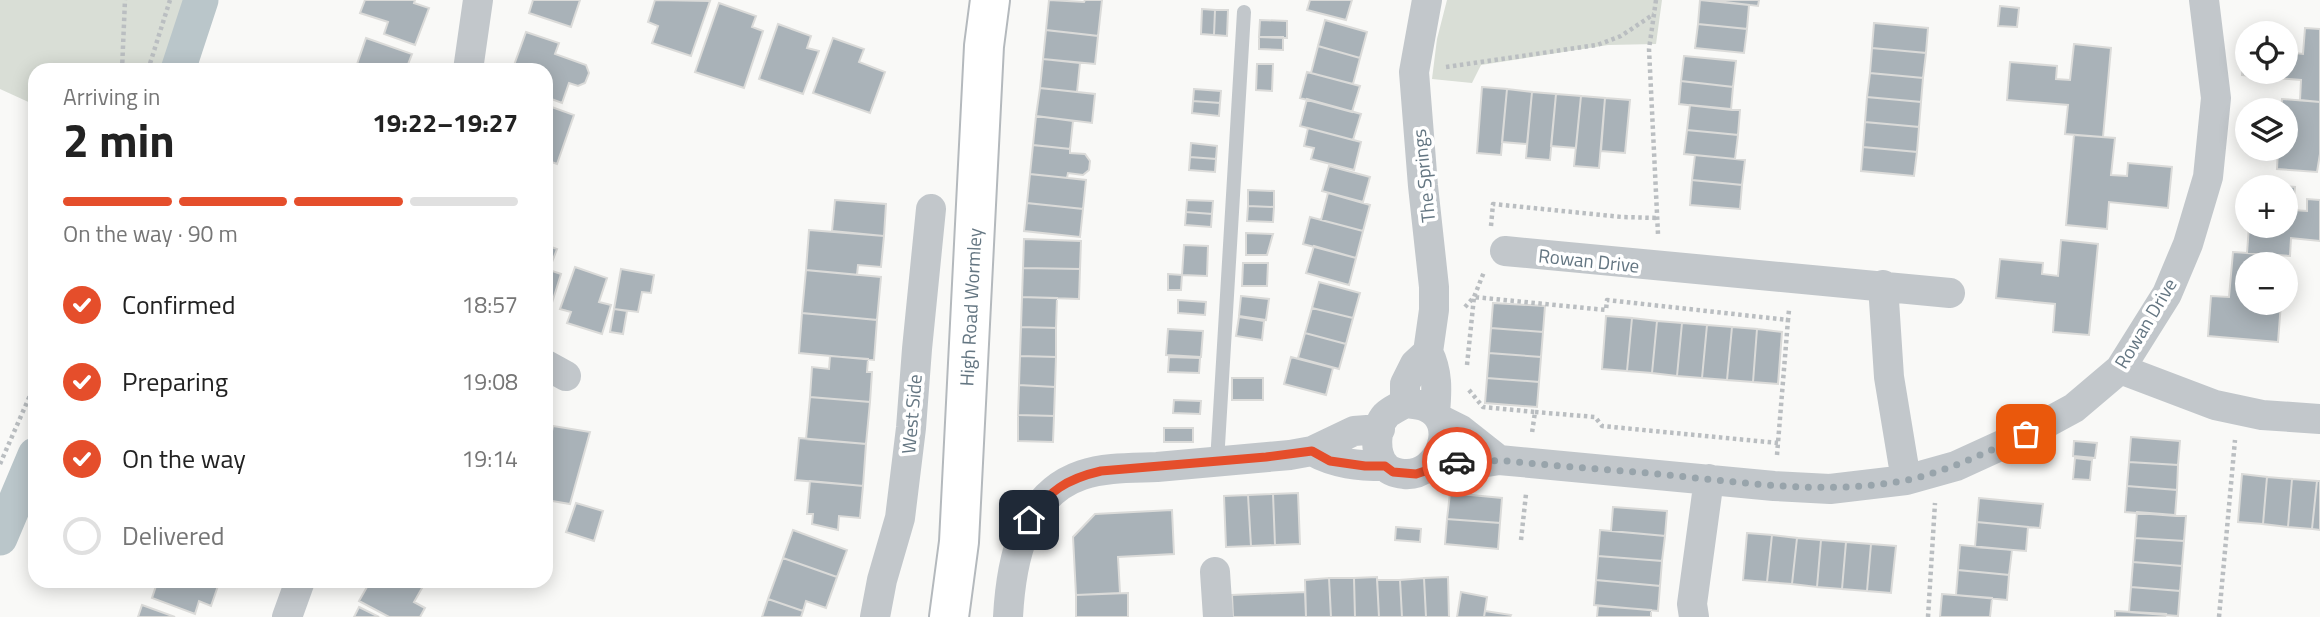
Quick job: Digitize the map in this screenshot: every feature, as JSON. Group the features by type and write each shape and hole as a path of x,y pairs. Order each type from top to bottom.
{"main road":[{"name":"High Road Wormley","path":"948,616 959,542 984,46 990,0"}],"street":[{"path":"469,63 478,0"},
{"name":"The Springs","path":"1427,0 1414,72 1434,287 1434,310 1428,352 1435,366 1438,417"},
{"name":"Rowan Drive","path":"1435,460 1481,463 1499,460 1774,486 1830,488 1918,477 1956,466 2026,434 2074,408 2120,369 2167,295 2188,244 2207,177 2216,98 2210,1"},
{"name":"West Side","path":"875,617 882,580 900,518 931,209"},
{"name":"Rowan Drive","path":"1505,251 1950,293"},
{"path":"1883,285 1889,377 1918,477"},
{"name":"The Springs","path":"1405,404 1405,384 1415,364 1428,352"},
{"path":"2120,369 2215,405 2262,415 2320,419"},
{"path":"1438,417 1443,440 1435,460 1425,471 1416,474 1393,472 1385,466 1377,445 1380,429 1387,415 1405,404 1427,407 1499,460"},
{"path":"1008,617 1021,537 1038,508 1058,487 1076,478 1101,471 1312,451 1354,431 1380,429"},
{"path":"1312,451 1330,461 1385,466"},
{"path":"1694,617 1692,604 1709,479"},
{"path":"1215,572 1218,617"},
{"path":"288,617 297,588"}],"lane":[{"path":"1217,462 1244,12"}],"path":[{"path":"122,63 125,0"},
{"path":"150,63 170,0"},
{"path":"1656,0 1649,49 1658,218 1657,267"},
{"path":"1414,72 1597,45 1620,36 1654,14"},
{"path":"1774,486 1793,278"},
{"path":"1466,372 1474,297 1606,310 1607,300 1788,320"},
{"path":"1465,385 1483,407 1595,417 1602,426 1778,443"},
{"path":"0,464 28,400"},
{"path":"2220,617 2238,410"},
{"path":"1521,540 1535,412"},
{"path":"1918,477 1936,497 1928,617"}],"shaded area":[{"path":"0,0 191,0 170,63 28,63 28,102 0,89"},
{"path":"1447,0 1662,0 1656,44 1608,45 1481,65 1472,83 1432,79 1437,39"}],"building":[{"path":"365,0 415,0 414,3 429,8 415,45 384,34 388,22 360,13"},
{"path":"533,0 580,0 571,27 529,13"},
{"path":"655,0 710,1 691,56 652,43 658,26 648,22"},
{"path":"1049,0 1102,0 1098,36 1046,30"},
{"path":"1310,0 1352,0 1346,20 1307,10"},
{"path":"1700,0 1749,5 1747,29 1698,24"},
{"path":"1709,0 1759,0 1758,6"},
{"path":"719,3 756,16 752,27 763,31 744,88 695,72"},
{"path":"2000,6 2019,8 2017,27 1998,26"},
{"path":"1202,9 1215,10 1214,35 1201,34"},
{"path":"1215,10 1228,10 1227,36 1214,35"},
{"path":"1260,20 1287,21 1287,38 1259,37"},
{"path":"1325,20 1367,32 1360,58 1318,46"},
{"path":"1874,23 1928,28 1926,53 1872,48"},
{"path":"778,24 811,36 807,48 819,51 803,94 759,79"},
{"path":"1698,24 1747,29 1744,53 1695,48"},
{"path":"2305,28 2320,29 2320,102 2300,100 2298,53 2303,54"},
{"path":"1046,30 1098,36 1095,64 1043,59"},
{"path":"526,32 559,43 555,54 586,65 589,73 585,83 578,86 569,83 562,103 553,100 553,63 515,63"},
{"path":"1259,37 1283,37 1283,50 1259,49"},
{"path":"366,38 412,54 409,63 357,63"},
{"path":"833,38 864,49 859,62 885,72 870,113 813,93"},
{"path":"2074,44 2111,48 2103,137 2065,134 2068,105 2007,100 2010,62 2057,66 2056,79 2070,80"},
{"path":"1318,46 1360,58 1353,84 1311,73"},
{"path":"1872,48 1926,53 1923,78 1870,73"},
{"path":"1684,56 1736,61 1733,87 1681,81"},
{"path":"1043,59 1080,63 1077,92 1040,88"},
{"path":"1257,64 1273,64 1272,91 1256,90"},
{"path":"1307,72 1360,86 1352,112 1300,98"},
{"path":"1870,73 1923,78 1921,102 1867,97"},
{"path":"1681,81 1733,87 1731,110 1679,104"},
{"path":"1482,87 1507,89 1501,155 1477,153"},
{"path":"1040,88 1095,94 1092,123 1036,116"},
{"path":"1194,89 1221,91 1220,103 1193,101"},
{"path":"1507,89 1532,92 1527,144 1502,142"},
{"path":"1532,92 1556,94 1550,160 1526,158"},
{"path":"1556,94 1581,96 1576,148 1551,146"},
{"path":"1581,96 1605,98 1599,168 1574,166"},
{"path":"1867,97 1921,102 1919,127 1865,122"},
{"path":"1605,98 1630,100 1625,153 1601,151"},
{"path":"1307,99 1361,114 1353,140 1300,126"},
{"path":"2298,100 2320,102 2320,154 2317,172 2277,169 2277,161 2298,161"},
{"path":"1193,101 1220,103 1219,116 1192,113"},
{"path":"1690,105 1740,110 1738,135 1687,130"},
{"path":"553,108 574,115 557,164 553,163"},
{"path":"1036,116 1073,121 1070,149 1033,145"},
{"path":"1865,122 1919,127 1917,152 1863,147"},
{"path":"1308,128 1361,142 1354,170 1311,159 1314,148 1304,146"},
{"path":"1687,130 1738,135 1735,159 1684,154"},
{"path":"2074,135 2115,138 2111,175 2127,176 2128,163 2172,167 2168,208 2109,202 2107,229 2066,225"},
{"path":"1191,143 1217,146 1216,159 1190,157"},
{"path":"1033,145 1070,149 1070,153 1085,154 1090,161 1089,170 1083,175 1068,173 1067,178 1030,174"},
{"path":"1863,147 1917,152 1914,176 1861,171"},
{"path":"1695,155 1745,160 1742,185 1692,180"},
{"path":"1190,157 1216,159 1215,172 1189,170"},
{"path":"1329,166 1370,177 1363,202 1322,191"},
{"path":"1030,174 1086,180 1083,209 1027,203"},
{"path":"1692,180 1742,185 1740,209 1690,205"},
{"path":"1248,190 1274,191 1274,207 1248,206"},
{"path":"1328,193 1370,205 1363,231 1321,220"},
{"path":"2307,199 2320,200 2320,241 2291,238 2298,238 2298,210 2307,211"},
{"path":"835,200 886,204 884,236 832,231"},
{"path":"1187,200 1213,201 1212,214 1186,212"},
{"path":"1027,203 1083,209 1080,237 1024,231"},
{"path":"1248,206 1274,207 1273,222 1247,221"},
{"path":"1186,212 1212,214 1211,227 1185,225"},
{"path":"1310,217 1363,231 1356,258 1303,244"},
{"path":"809,230 884,236 881,267 858,265 857,275 806,270"},
{"path":"1246,233 1273,234 1267,255 1246,255"},
{"path":"2248,238 2291,238 2290,252 2247,252"},
{"path":"1024,239 1081,241 1080,269 1023,268"},
{"path":"2061,240 2098,244 2089,335 2053,332 2055,304 1996,298 2000,259 2043,263 2042,274 2058,276"},
{"path":"1184,245 1208,246 1207,276 1182,275"},
{"path":"1314,246 1356,258 1349,285 1306,273"},
{"path":"2235,252 2235,315 2280,315 2278,342 2208,336 2211,296 2229,297"},
{"path":"1243,263 1268,263 1267,286 1242,286"},
{"path":"575,267 607,278 599,302 611,305 602,334 567,323 571,312 560,309"},
{"path":"1023,268 1080,269 1079,299 1022,297"},
{"path":"621,269 654,275 651,293 642,292 638,312 614,309"},
{"path":"806,270 881,277 877,320 802,313"},
{"path":"553,271 561,274 553,300"},
{"path":"1168,274 1182,275 1181,290 1168,290"},
{"path":"1319,282 1360,293 1353,318 1312,308"},
{"path":"1241,296 1269,299 1266,320 1239,316"},
{"path":"1022,297 1057,298 1056,328 1021,327"},
{"path":"1178,300 1206,302 1205,315 1178,313"},
{"path":"1493,303 1545,306 1543,332 1491,328"},
{"path":"1312,308 1353,318 1346,344 1305,333"},
{"path":"614,309 627,311 623,334 610,332"},
{"path":"802,313 877,320 874,360 799,353"},
{"path":"1606,316 1632,318 1627,371 1602,369"},
{"path":"1239,317 1264,321 1262,340 1236,336"},
{"path":"1632,318 1657,321 1652,373 1627,371"},
{"path":"1657,321 1682,323 1677,376 1652,373"},
{"path":"1682,323 1707,325 1702,378 1677,376"},
{"path":"1707,325 1732,327 1727,380 1702,378"},
{"path":"1021,327 1056,328 1056,357 1020,356"},
{"path":"1732,327 1757,329 1753,382 1727,380"},
{"path":"1491,328 1543,332 1541,357 1489,353"},
{"path":"1168,329 1203,331 1201,357 1166,355"},
{"path":"1757,329 1782,332 1778,384 1753,382"},
{"path":"1305,333 1346,344 1339,369 1298,358"},
{"path":"1489,353 1541,357 1539,382 1487,378"},
{"path":"830,356 868,359 867,372 872,372 870,402 810,397 812,367 829,369"},
{"path":"1020,356 1056,357 1055,387 1019,385"},
{"path":"1169,357 1200,358 1199,373 1168,372"},
{"path":"1291,357 1333,368 1326,395 1284,384"},
{"path":"1232,378 1263,378 1263,400 1232,400"},
{"path":"1487,378 1539,382 1537,407 1485,403"},
{"path":"1019,385 1055,387 1054,416 1018,415"},
{"path":"810,397 870,402 866,444 806,439"},
{"path":"1174,400 1201,401 1200,414 1173,413"},
{"path":"1018,415 1054,416 1053,442 1018,441"},
{"path":"553,426 590,432 570,504 553,501"},
{"path":"1164,428 1193,428 1193,442 1164,442"},
{"path":"2131,437 2180,441 2178,465 2129,462"},
{"path":"799,438 866,444 863,486 795,480"},
{"path":"2074,441 2097,443 2095,458 2073,456"},
{"path":"2075,458 2092,460 2090,480 2073,479"},
{"path":"2129,462 2178,465 2177,490 2127,486"},
{"path":"2242,474 2267,477 2263,524 2238,522"},
{"path":"2267,477 2292,479 2288,527 2263,524"},
{"path":"2292,479 2317,481 2312,529 2288,527"},
{"path":"810,481 863,486 860,518 839,516 838,530 812,524 813,514 807,514"},
{"path":"2317,481 2320,481 2320,530 2312,529"},
{"path":"2127,486 2177,490 2175,516 2125,512"},
{"path":"1298,493 1300,544 1275,545 1273,494"},
{"path":"1450,493 1502,498 1500,523 1447,519"},
{"path":"1273,494 1275,545 1251,546 1248,495"},
{"path":"1248,495 1251,546 1226,547 1224,496"},
{"path":"1979,498 2043,504 2040,528 1977,522"},
{"path":"576,503 603,511 594,541 566,532"},
{"path":"1613,507 1667,511 1665,536 1611,531"},
{"path":"1172,510 1174,554 1118,557 1120,593 1076,595 1073,537 1095,514"},
{"path":"2137,512 2186,516 2184,541 2135,538"},
{"path":"1447,519 1500,523 1498,549 1445,544"},
{"path":"1977,522 2028,527 2026,551 1975,547"},
{"path":"1396,527 1421,529 1420,542 1395,540"},
{"path":"793,530 847,550 837,577 783,558"},
{"path":"1600,530 1665,536 1662,561 1598,556"},
{"path":"1747,533 1772,535 1767,582 1743,580"},
{"path":"1772,535 1797,538 1792,584 1767,582"},
{"path":"1797,538 1821,540 1817,587 1792,584"},
{"path":"2135,538 2184,541 2182,566 2133,562"},
{"path":"1821,540 1846,542 1842,589 1817,587"},
{"path":"1846,542 1871,544 1867,591 1842,589"},
{"path":"1871,544 1896,546 1891,593 1867,591"},
{"path":"1960,545 2012,550 2009,575 1958,570"},
{"path":"1598,556 1662,561 1660,586 1596,580"},
{"path":"783,558 837,577 826,608 806,601 803,611 768,599"},
{"path":"2133,562 2182,566 2180,591 2131,587"},
{"path":"1958,570 2009,575 2007,600 1956,595"},
{"path":"1377,577 1379,617 1355,617 1354,578"},
{"path":"1448,577 1449,617 1426,617 1424,578"},
{"path":"1329,578 1354,578 1355,617 1331,617"},
{"path":"1329,578 1331,617 1306,617 1305,580"},
{"path":"1424,578 1426,617 1402,617 1400,580"},
{"path":"1377,580 1400,580 1402,617 1379,617"},
{"path":"1596,580 1660,586 1658,611 1594,605"},
{"path":"2131,587 2180,591 2178,616 2129,612"},
{"path":"155,588 217,588 211,606 199,601 195,614 152,598"},
{"path":"366,588 422,588 414,602 425,608 420,617 389,617 359,601"},
{"path":"1305,592 1306,617 1233,617 1232,595"},
{"path":"1461,592 1487,597 1484,617 1457,617"},
{"path":"1128,593 1128,617 1076,617 1076,595"},
{"path":"1942,594 1992,598 1990,617 1940,617"},
{"path":"768,599 803,611 801,617 762,617"},
{"path":"142,605 175,617 138,617"},
{"path":"1598,606 1651,610 1651,617 1597,617"},
{"path":"359,607 379,617 354,617"},
{"path":"1485,611 1511,615 1484,617"},
{"path":"2115,611 2166,614 2165,617 2115,617"}],"waterway":[{"path":"180,63 201,0"},
{"path":"0,538 28,472"}],"way so far":[{"path":"1457,462 1481,463 1499,460 1774,486 1830,488 1906,480 1930,474 1956,466 2026,434"}],"route":[{"path":"1029,520 1058,487 1084,474 1101,471 1312,451 1330,461 1385,466 1393,472 1405,474 1425,471 1435,460 1457,462"}]}
